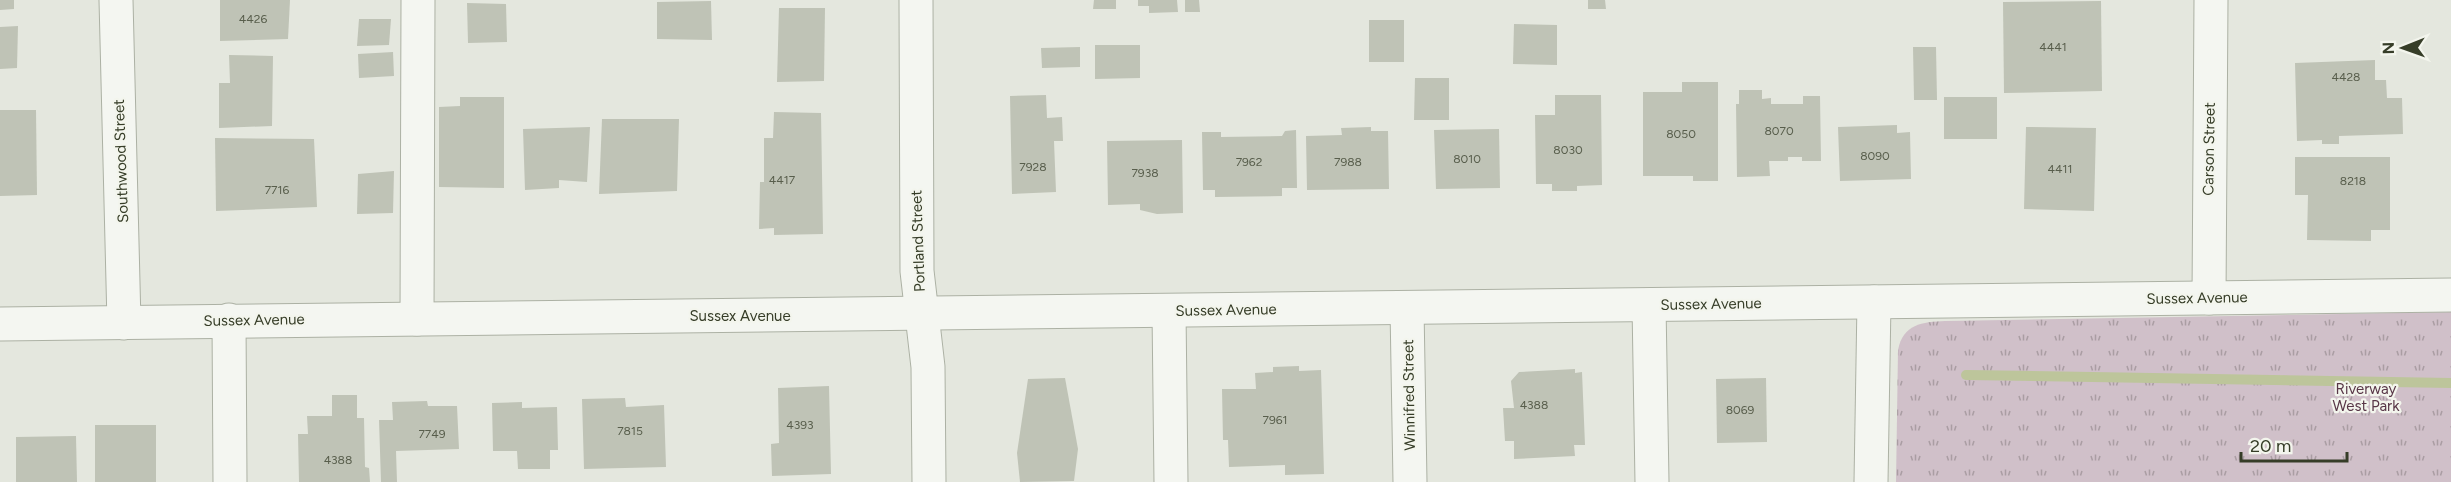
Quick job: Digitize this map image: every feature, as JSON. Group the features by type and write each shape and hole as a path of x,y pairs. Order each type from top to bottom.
{"street":[{"name":"Southwood Street","path":"116,0 124,323"},
{"path":"417,318 418,0"},
{"name":"Portland Street","path":"916,0 917,261 928,367 929,482"},
{"name":"Carson Street","path":"2209,298 2211,0"},
{"name":"Sussex Avenue","path":"0,324 2451,294"},
{"path":"1871,482 1874,302"},
{"path":"1649,305 1652,482"},
{"name":"Winnifred Street","path":"1407,308 1410,482"},
{"path":"1169,311 1171,482"},
{"path":"229,320 230,482"}],"green space":[{"name":"Riverway West Park","path":"2451,312 2451,482 1896,482 1898,350 1904,335 1921,324 1945,321"},
{"path":"2141,479 2161,479 2312,482 2136,482"}],"building":[{"path":"0,0 14,0 14,9 0,10"},
{"path":"220,0 290,0 288,39 220,41"},
{"path":"1094,0 1116,0 1116,9 1093,9"},
{"path":"1138,0 1177,0 1178,12 1149,13 1149,6 1138,6"},
{"path":"1185,0 1199,0 1200,12 1185,12"},
{"path":"1588,0 1605,0 1606,9 1588,9"},
{"path":"711,1 712,40 657,39 657,2"},
{"path":"2101,1 2102,91 2004,93 2003,2"},
{"path":"467,3 506,4 507,42 468,43"},
{"path":"779,8 825,8 824,81 777,82"},
{"path":"359,19 391,19 389,45 357,46"},
{"path":"1369,20 1404,20 1404,62 1369,62"},
{"path":"1514,24 1557,25 1557,65 1513,64"},
{"path":"18,26 17,68 0,69 0,27"},
{"path":"1095,45 1140,45 1140,78 1095,79"},
{"path":"1080,47 1080,67 1042,68 1041,48"},
{"path":"1913,47 1936,47 1937,100 1914,100"},
{"path":"393,52 394,76 359,78 358,54"},
{"path":"229,55 273,56 272,126 219,128 219,83 230,83"},
{"path":"2375,60 2375,80 2386,80 2387,98 2402,98 2403,134 2339,136 2339,144 2322,144 2322,140 2297,141 2295,63"},
{"path":"1415,78 1449,78 1449,120 1414,120"},
{"path":"1682,82 1718,82 1718,181 1693,181 1693,176 1643,176 1643,92 1682,92"},
{"path":"1739,90 1762,90 1762,99 1771,98 1771,104 1803,104 1803,96 1820,96 1821,161 1802,161 1802,157 1788,157 1788,161 1769,161 1770,176 1737,177 1736,104 1739,104"},
{"path":"1046,95 1047,118 1062,117 1063,141 1054,141 1056,192 1012,194 1010,96"},
{"path":"1555,95 1601,95 1602,185 1577,186 1577,191 1552,191 1552,184 1536,184 1535,115 1555,115"},
{"path":"460,97 504,97 504,188 439,187 439,107 460,106"},
{"path":"1944,97 1997,97 1997,139 1944,139"},
{"path":"0,110 36,110 37,195 0,196"},
{"path":"774,112 821,113 823,234 774,235 774,228 759,229 760,182 764,182 764,138 773,138"},
{"path":"602,119 679,119 677,191 599,194"},
{"path":"1897,125 1897,133 1910,132 1911,179 1840,181 1838,127"},
{"path":"590,127 587,182 559,180 559,188 525,190 523,129"},
{"path":"1371,127 1371,131 1388,131 1389,189 1307,190 1306,136 1342,135 1341,128"},
{"path":"2026,127 2096,128 2094,211 2024,209"},
{"path":"1499,129 1500,188 1436,189 1434,130"},
{"path":"1296,130 1297,188 1282,188 1282,196 1215,197 1215,190 1203,190 1202,132 1221,132 1221,137 1282,136 1285,131"},
{"path":"215,138 314,139 317,207 216,211"},
{"path":"1182,140 1183,213 1157,214 1140,210 1140,204 1108,205 1107,141"},
{"path":"2295,157 2390,157 2390,230 2371,230 2371,241 2307,240 2308,195 2295,195"},
{"path":"394,171 393,213 357,214 358,174"},
{"path":"1299,366 1299,371 1321,370 1324,474 1285,475 1285,465 1229,467 1228,440 1223,440 1222,389 1256,389 1255,373 1273,372 1273,367"},
{"path":"1575,369 1575,373 1582,372 1585,445 1574,445 1575,456 1514,459 1514,441 1505,441 1503,408 1514,408 1511,381 1519,372"},
{"path":"1065,378 1078,449 1074,481 1020,482 1017,453 1028,379"},
{"path":"1766,378 1767,442 1717,443 1716,379"},
{"path":"829,386 831,474 772,476 771,444 779,443 778,388"},
{"path":"332,395 357,395 357,418 364,418 365,467 369,468 370,482 299,482 298,434 308,434 307,416 332,416"},
{"path":"625,398 626,407 664,405 666,467 584,469 582,399"},
{"path":"427,401 428,406 457,406 459,449 396,451 397,482 381,482 379,420 393,420 392,402"},
{"path":"522,402 522,408 557,407 558,450 550,450 550,469 518,469 517,451 493,451 492,403"},
{"path":"95,425 156,425 156,482 95,482"},
{"path":"76,436 77,482 16,482 16,437"}],"waterway":[{"path":"1966,375 2451,383"}]}
